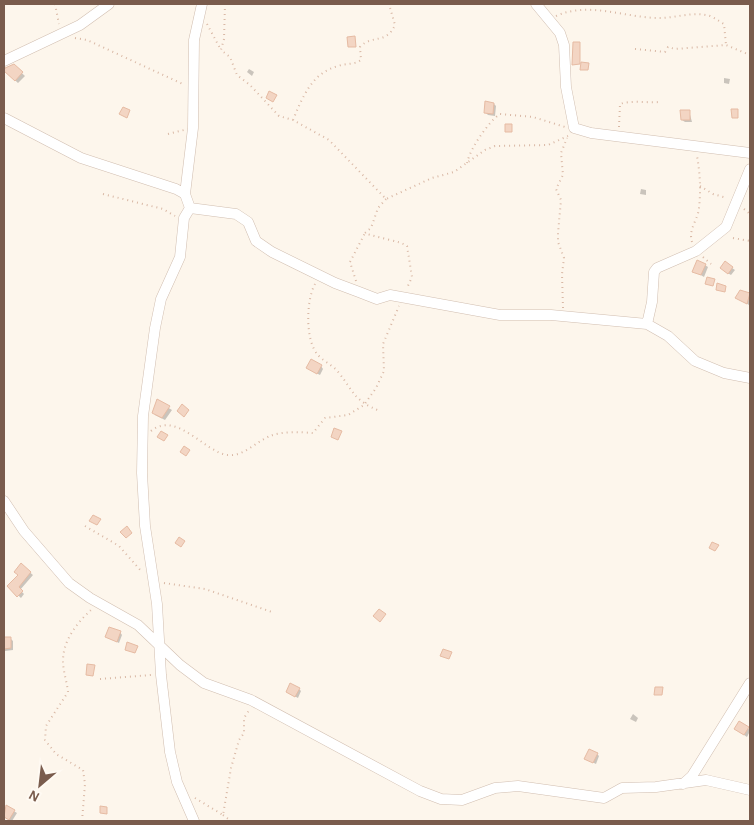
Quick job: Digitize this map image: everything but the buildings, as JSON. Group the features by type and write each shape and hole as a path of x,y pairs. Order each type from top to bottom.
{"street":[{"path":"4,61 60,36 80,25 109,4"},
{"path":"194,821 182,793 171,758 161,675 154,582 144,510 142,474 143,416 158,310 180,257 184,234 183,225 190,208 184,194 188,179 193,128 194,40 198,15 202,4"},
{"path":"536,4 560,33 564,45 566,87 574,128 581,132 750,153"},
{"path":"4,118 81,158 184,194"},
{"path":"647,324 652,302 654,272 657,268 696,252 726,227 750,169"},
{"path":"190,208 236,214 248,222 256,240 261,244 320,276 378,298 390,295 402,299 500,315 564,317 647,324 668,336 695,361 724,373 750,378"},
{"path":"4,501 24,531 69,584 138,624 180,665 204,682 255,703 420,791 441,799 462,800 495,788 518,786 604,798 622,788 682,784 706,780 750,790"},
{"path":"682,784 692,776 750,683"}],"path":[{"path":"55,4 59,18 60,36 87,40 194,89"},
{"path":"221,50 224,39 225,4"},
{"path":"293,120 310,85 321,72 343,64 357,63 361,60 360,47 365,42 386,37 391,33 395,25 389,4"},
{"path":"550,19 568,10 601,10 661,18 696,14 711,16 724,24 726,45"},
{"path":"198,15 211,30 221,50 230,57 237,75 250,85 279,116 293,120 329,140 386,199"},
{"path":"635,49 665,52 668,47 726,45 750,55"},
{"path":"618,137 620,104 628,101 638,104 659,102"},
{"path":"467,163 469,153 478,142 488,122 500,114 533,117 567,128 574,128"},
{"path":"168,134 193,128"},
{"path":"564,317 562,274 564,258 558,242 561,200 556,189 562,176 561,153 567,138 574,128"},
{"path":"359,292 350,262 365,232 371,228 378,208 386,199 432,178 454,172 485,150 494,146 548,145 567,138"},
{"path":"695,146 700,186 699,210 690,237 696,252 711,264"},
{"path":"700,186 713,194 737,202 750,214"},
{"path":"103,194 163,209 174,214 183,225"},
{"path":"151,431 159,427 174,427 193,435 221,454 234,456 272,435 313,433 326,418 348,415 364,405 376,388 384,371 383,344 412,277 407,246 403,243 385,240 365,232"},
{"path":"733,238 750,241"},
{"path":"320,276 312,290 308,316 313,345 317,354 335,368 354,396 364,405 380,410"},
{"path":"85,526 119,546 145,576"},
{"path":"154,582 206,589 272,612"},
{"path":"82,821 85,784 83,770 56,754 45,740 46,726 68,692 63,660 68,640 78,622 92,609 102,604"},
{"path":"100,679 143,674 161,675"},
{"path":"223,815 227,797 226,786 239,740 244,733 244,718 255,703"},
{"path":"182,793 189,794 231,821"}]}
